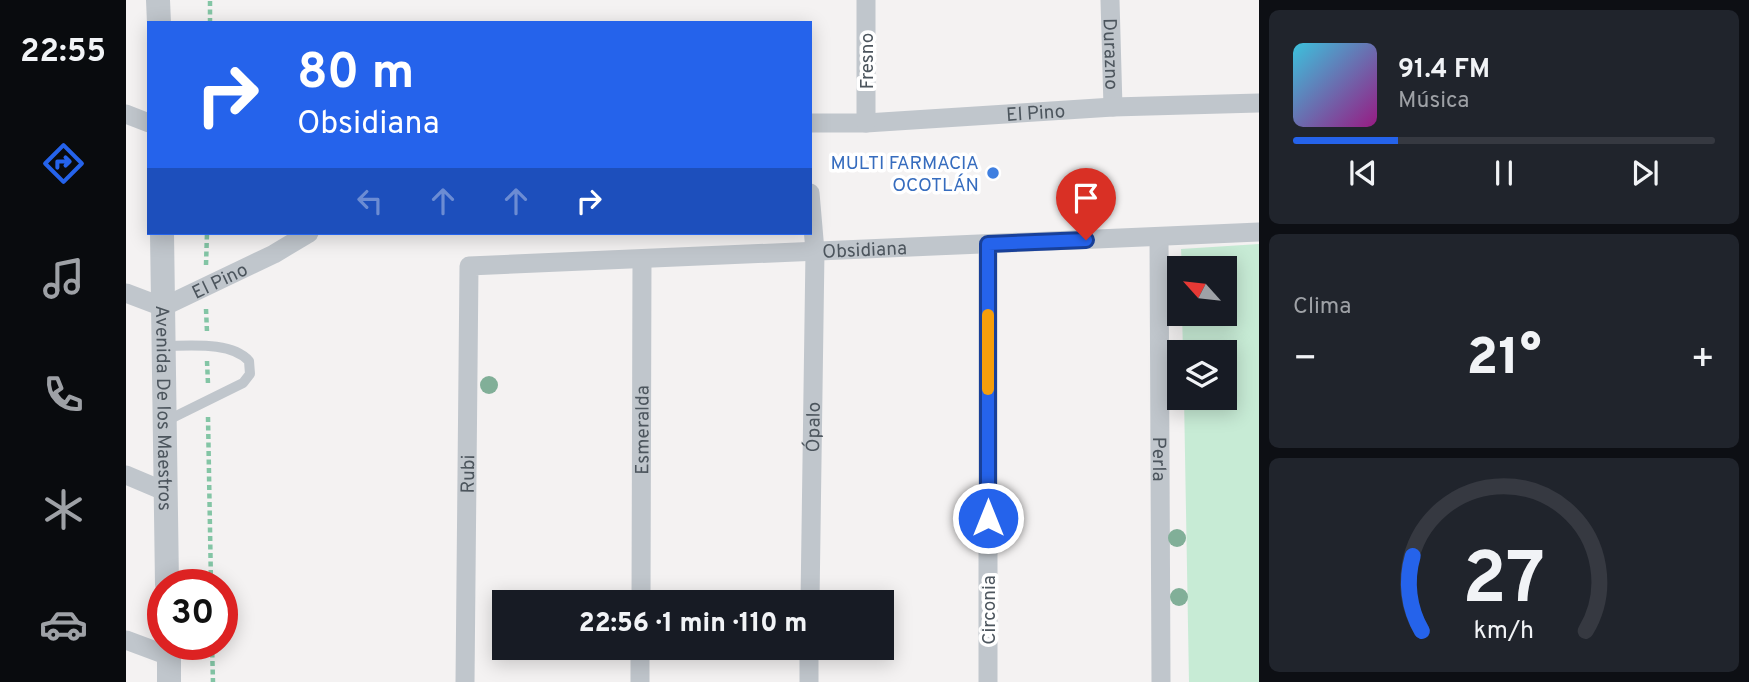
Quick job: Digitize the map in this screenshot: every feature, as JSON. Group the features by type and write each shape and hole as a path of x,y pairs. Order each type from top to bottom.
{"street":[{"path":"158,0 159,21"},
{"name":"Fresno","path":"866,0 866,123"},
{"name":"Durazno","path":"1110,0 1113,107"},
{"name":"El Pino","path":"812,123 866,123 1113,107 1259,103"},
{"path":"126,114 147,122"},
{"name":"Ópalo","path":"810,590 815,251 812,216"},
{"name":"Obsidiana","path":"470,266 1259,232"},
{"name":"Avenida De los Maestros","path":"162,235 167,569"},
{"name":"El Pino","path":"163,307 274,254 306,235"},
{"name":"Perla","path":"1159,237 1161,682"},
{"name":"Circonia","path":"988,244 988,682"},
{"name":"Esmeralda","path":"641,590 642,259"},
{"name":"Rubi","path":"464,682 470,266"},
{"path":"126,293 163,307"},
{"path":"126,475 164,491"},
{"path":"126,640 147,645"},
{"path":"169,660 169,682"},
{"path":"640,660 640,682"},
{"path":"809,660 809,682"}],"lane":[{"path":"164,346 207,347 241,352 249,361 250,374 243,383 164,422"}],"path":[{"path":"210,0 210,21"},
{"path":"212,660 213,682"}],"green space":[{"path":"1259,244 1259,682 1189,682 1184,410 1237,410 1237,340 1183,340 1182,326 1237,326 1237,256 1181,256 1181,249"}],"slow traffic":[{"path":"988,315 988,389"}],"place":[{"name":"MULTI FARMACIA OCOTLÁN","path":"993,173"}],"route":[{"path":"988,518 988,244 1086,240"}]}
